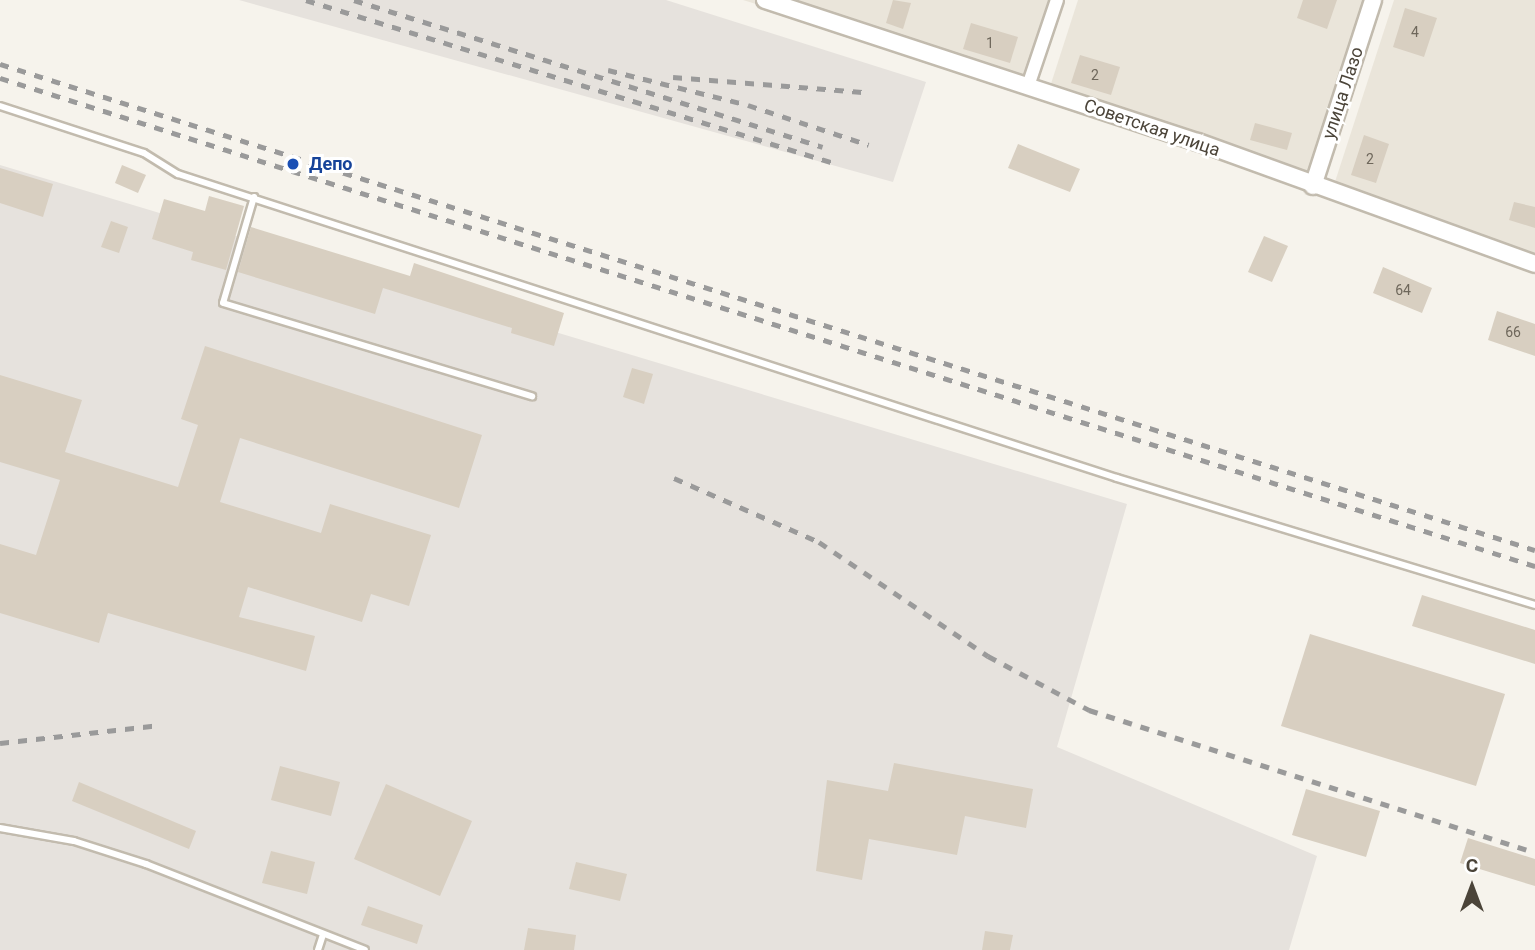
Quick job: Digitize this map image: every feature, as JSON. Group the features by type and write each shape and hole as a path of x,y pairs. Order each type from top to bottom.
{"street":[{"name":"Советская улица","path":"765,0 1028,86 1535,264"},
{"path":"1028,86 1058,0"},
{"name":"улица Лазо","path":"1313,186 1373,0"}],"lane":[{"path":"0,106 144,153 178,174 1117,478 1535,605"},
{"path":"254,197 223,303 532,396"},
{"path":"0,828 74,841 146,864 365,950"},
{"path":"318,950 323,935"}],"shaded area":[{"path":"239,0 666,0 926,82 893,182"},
{"path":"743,0 1049,0 1022,85"},
{"path":"1078,0 1365,0 1307,178 1048,93"},
{"path":"1394,0 1535,0 1535,260 1333,188"},
{"path":"0,165 1127,504 1057,747 1317,856 1289,950 0,950"}],"building":[{"path":"893,0 911,3 903,29 886,23"},
{"path":"1303,0 1337,0 1327,29 1297,18"},
{"path":"1405,8 1437,18 1424,57 1393,47"},
{"path":"971,23 1018,37 1010,63 963,49"},
{"path":"1080,55 1120,67 1111,95 1071,83"},
{"path":"1255,123 1292,133 1287,150 1250,140"},
{"path":"1364,135 1389,144 1376,183 1351,175"},
{"path":"1018,144 1080,169 1070,192 1008,168"},
{"path":"122,165 146,175 138,193 115,183"},
{"path":"0,168 53,184 43,217 0,203"},
{"path":"209,196 244,206 226,270 191,260 193,252 152,239 164,199 205,211"},
{"path":"1514,202 1535,207 1535,228 1509,220"},
{"path":"111,221 128,227 119,253 101,247"},
{"path":"251,227 410,276 414,263 564,313 554,346 511,333 512,328 383,288 375,314 238,272"},
{"path":"1264,236 1288,246 1272,282 1248,272"},
{"path":"1383,267 1432,288 1422,313 1373,293"},
{"path":"1497,311 1535,324 1535,356 1488,340"},
{"path":"205,346 482,435 459,508 240,438 220,502 321,533 330,504 431,535 409,606 371,594 362,622 248,587 239,617 315,636 306,671 108,613 99,643 0,613 0,544 36,555 60,480 0,462 0,375 82,400 65,452 178,487 198,425 181,419"},
{"path":"632,368 653,374 644,404 623,397"},
{"path":"1422,595 1535,630 1535,664 1412,626"},
{"path":"1310,634 1505,694 1476,786 1281,726"},
{"path":"894,763 1033,789 1026,828 965,816 957,855 869,839 862,880 816,871 827,780 888,791"},
{"path":"280,766 340,782 331,816 271,800"},
{"path":"79,782 196,831 189,849 72,801"},
{"path":"386,784 472,821 440,896 354,859"},
{"path":"1306,789 1380,811 1366,857 1292,835"},
{"path":"1468,838 1535,859 1535,886 1460,863"},
{"path":"271,851 315,862 307,894 262,883"},
{"path":"576,862 627,874 620,901 569,889"},
{"path":"368,906 423,925 417,944 361,925"},
{"path":"528,928 576,935 574,950 524,950"},
{"path":"985,931 1013,935 1010,950 982,950"}],"railway":[{"path":"306,0 834,163"},
{"path":"354,0 823,147"},
{"path":"0,64 1535,550"},
{"path":"608,70 748,105 869,145"},
{"path":"673,77 865,92"},
{"path":"0,78 1535,566"},
{"path":"674,478 819,542 988,656 1089,710 1535,852"},
{"path":"0,743 160,725"}],"place":[{"name":"Депо","path":"293,164"}]}
